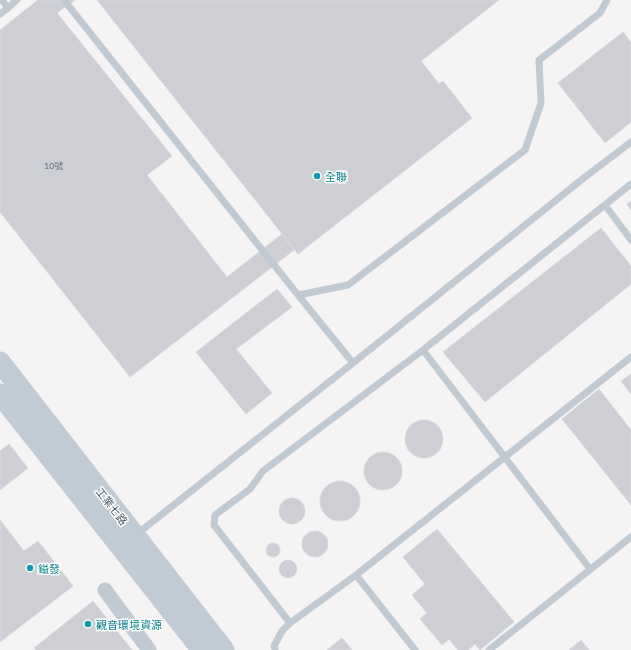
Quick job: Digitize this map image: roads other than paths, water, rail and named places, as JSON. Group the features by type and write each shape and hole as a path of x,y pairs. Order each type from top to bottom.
{"street":[{"name":"工業七路","path":"0,362 224,650"},
{"name":"工業七路","path":"0,394 202,650"},
{"path":"105,590 150,650"}],"lane":[{"path":"2,0 8,8"},
{"path":"0,14 17,0"},
{"path":"64,0 298,296 354,363"},
{"path":"298,296 348,285 526,150 541,103 540,60 600,14 607,0"},
{"path":"135,536 354,363 585,176 631,142"},
{"path":"290,622 214,525 215,515 250,489 263,471 423,350 631,184"},
{"path":"605,205 631,240"},
{"path":"423,350 590,569"},
{"path":"275,650 274,646 282,631 290,622 356,575 631,358"},
{"path":"489,650 631,537"},
{"path":"356,575 416,650"}],"place":[{"name":"全聯","path":"317,176"},
{"name":"鎰發","path":"30,568"},
{"name":"觀音環境資源","path":"88,624"}]}
